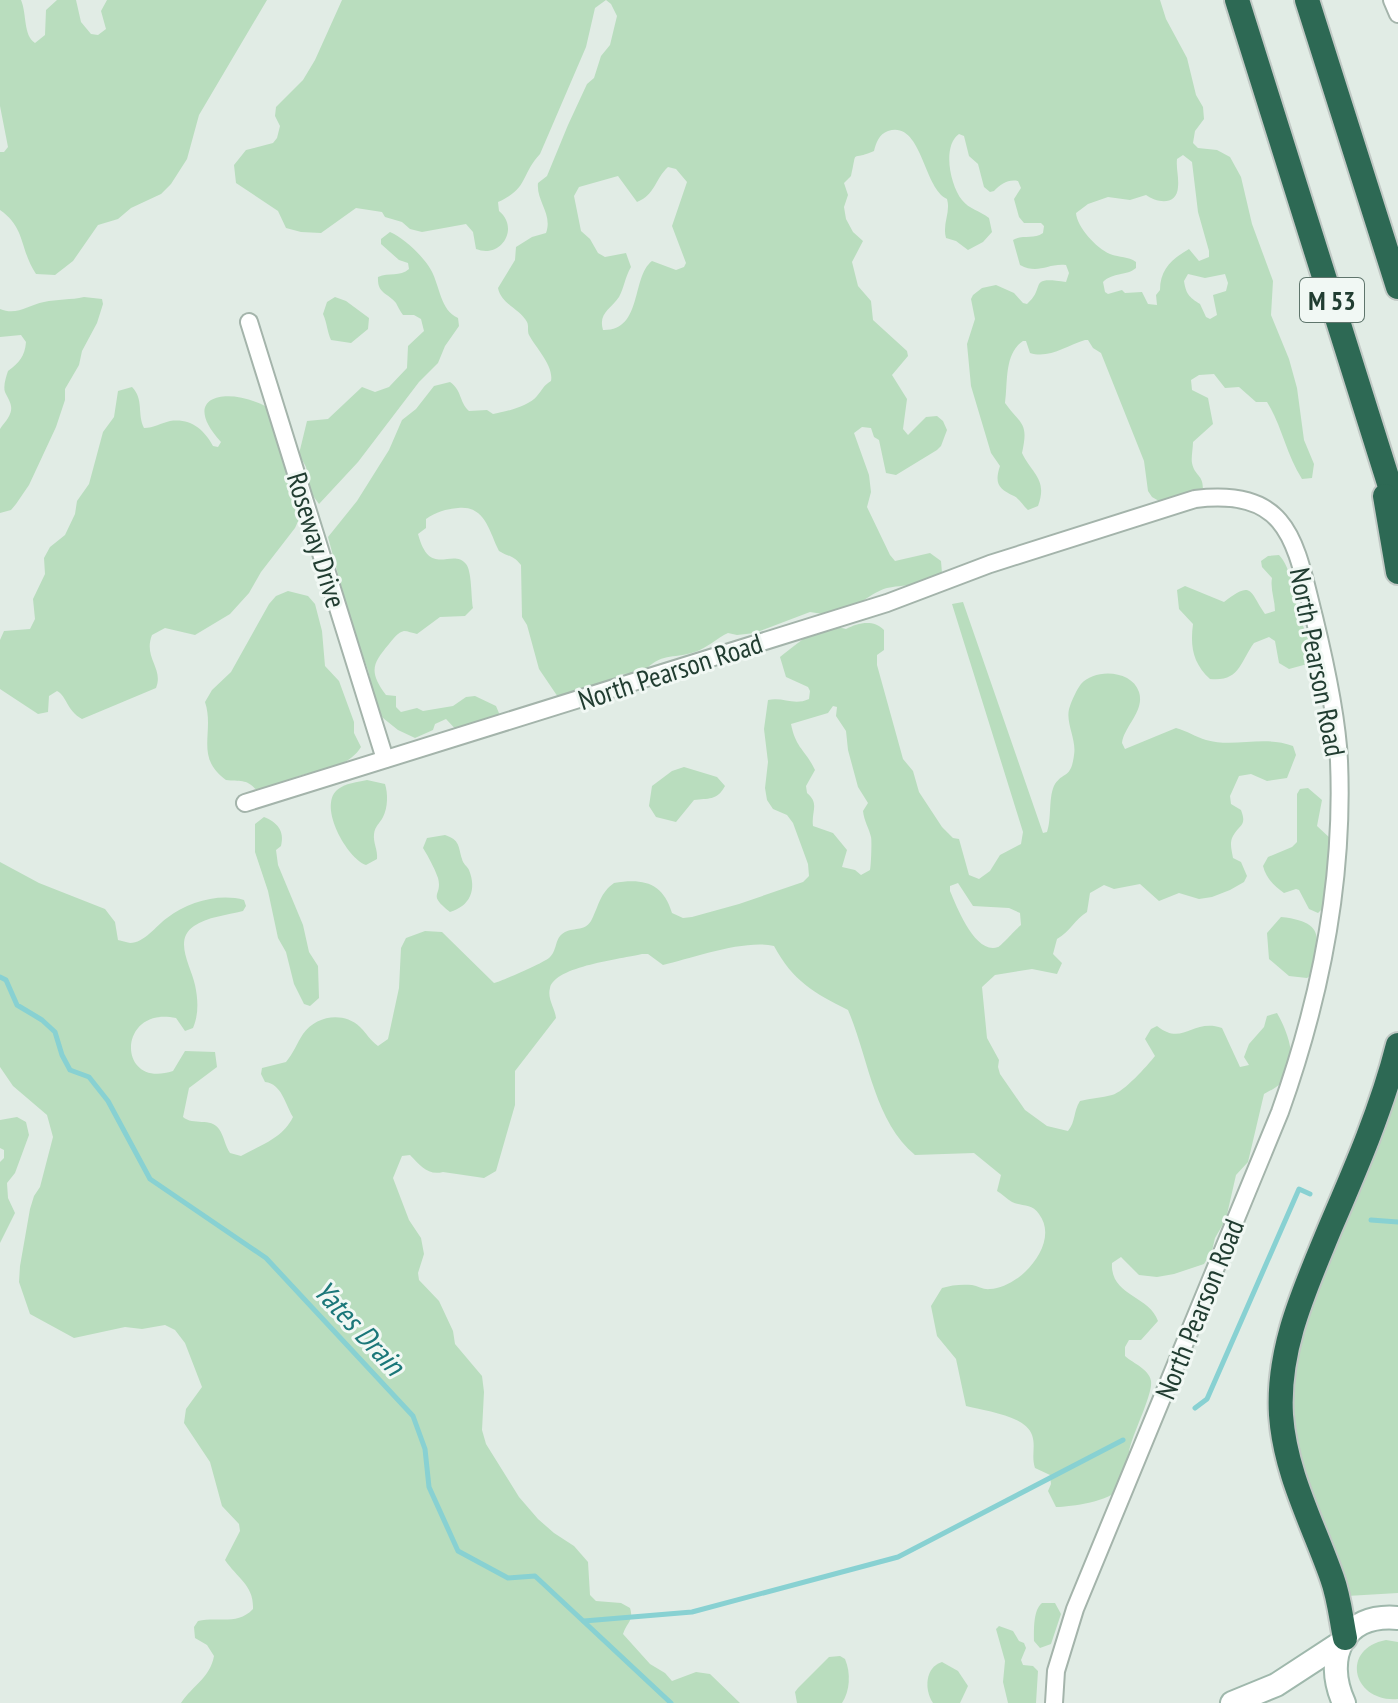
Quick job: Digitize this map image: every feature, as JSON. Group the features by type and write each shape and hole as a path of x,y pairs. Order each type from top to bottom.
{"highway":[{"name":"M 53","path":"1237,0 1398,512"},
{"name":"M 53","path":"1307,0 1398,287"},
{"path":"1377,446 1398,572"},
{"path":"1343,1640 1333,1581 1289,1462 1282,1425 1281,1383 1284,1357 1298,1306 1369,1134 1398,1045"}],"main road":[{"path":"1232,1703 1276,1685 1343,1640 1355,1627 1369,1620 1398,1618"},
{"path":"1343,1640 1335,1658 1334,1675 1344,1703"}],"street":[{"path":"1392,0 1398,14"},
{"name":"Roseway Drive","path":"249,322 385,759"},
{"name":"North Pearson Road","path":"245,803 887,603 990,564 1195,499 1219,496 1238,498 1261,506 1280,521 1296,547 1323,655 1339,758 1339,836 1323,963 1304,1046 1280,1112 1075,1609 1056,1671 1054,1703"}],"green space":[{"path":"0,0 21,0 27,30 35,43 45,35 46,10 57,0 76,0 81,22 91,34 98,35 106,29 101,11 107,0 267,0 199,115 187,159 171,184 161,194 131,208 118,219 98,225 73,261 55,275 36,274 18,231 0,210 0,152 8,147 0,106"},
{"path":"342,0 606,0 595,8 586,47 540,154 515,192 498,202 499,211 508,226 508,233 500,246 485,251 476,249 473,232 466,224 422,232 385,217 382,212 356,208 321,233 301,232 286,228 278,211 236,183 234,165 246,150 273,143 277,138 280,126 275,116 276,107 303,80"},
{"path":"606,0 1160,0 1166,19 1187,58 1196,95 1203,107 1204,119 1195,131 1193,143 1198,148 1217,150 1230,157 1241,177 1252,224 1273,281 1271,315 1297,388 1304,440 1314,464 1312,478 1302,479 1267,402 1256,402 1239,387 1225,388 1214,374 1199,375 1191,380 1192,390 1208,398 1213,424 1193,442 1192,463 1203,484 1202,496 1173,509 1152,497 1148,491 1144,461 1101,353 1088,340 1051,353 1037,354 1030,353 1026,341 1023,341 1010,361 1005,403 1024,429 1022,453 1040,483 1038,506 1028,510 999,485 1000,466 991,453 971,386 967,344 975,319 971,299 982,288 996,285 1014,293 1027,304 1041,282 1066,282 1069,273 1066,265 1033,269 1020,265 1013,240 1039,235 1043,233 1044,226 1041,223 1024,223 1019,217 1014,199 1021,188 1018,181 1008,181 990,192 984,187 978,164 969,156 964,136 959,134 949,156 954,185 965,203 989,218 992,232 983,242 968,250 946,238 947,199 932,182 908,135 899,130 888,131 880,137 874,151 855,158 851,176 844,183 848,195 844,207 846,219 853,232 863,241 852,262 858,286 871,301 873,320 907,351 908,356 892,375 907,399 903,429 908,435 926,417 937,416 947,430 937,450 896,475 886,473 879,440 874,437 871,428 862,427 854,433 869,475 871,492 867,507 890,555 895,561 930,553 941,561 942,573 921,583 883,589 862,601 852,612 829,615 810,612 755,633 728,633 695,652 661,659 642,673 622,674 604,695 580,707 560,700 539,669 522,617 521,565 499,551 480,515 467,508 445,510 426,519 426,528 418,534 423,548 435,559 454,558 466,564 473,608 465,616 440,617 417,634 400,633 379,657 375,673 386,695 396,696 396,707 401,712 453,706 466,697 475,696 496,706 501,718 462,736 446,719 435,724 433,730 415,738 398,730 377,709 328,537 357,501 389,450 402,420 416,409 434,386 450,382 469,411 487,410 493,414 528,403 551,381 550,369 529,335 527,322 503,298 498,288 515,260 516,247 546,233 548,226 538,183 547,176 587,84 594,78 601,56 610,45 617,16","holes":["1183,155 1192,162 1198,212 1209,257 1199,261 1189,249 1172,261 1162,276 1156,295 1157,305 1148,304 1142,292 1125,293 1122,290 1108,294 1103,282 1136,268 1136,262 1099,247 1084,231 1076,213 1088,204 1108,197 1130,200 1146,195 1156,200 1170,200 1177,193 1177,159","668,167 676,169 687,182 672,226 686,263 676,270 652,261 641,279 631,313 625,322 616,328 603,330 602,319 619,297 631,267 626,253 605,257 598,253 581,231 574,196 579,187 618,176 637,202 648,195","1188,274 1205,278 1225,274 1228,283 1226,291 1213,295 1217,315 1210,319 1206,317 1200,304 1189,295 1184,281"]},
{"path":"390,232 407,243 428,265 444,304 458,318 459,326 438,363 419,382 358,462 319,504 311,493 306,467 299,454 307,421 328,419 362,387 375,392 389,387 407,368 408,346 424,331 421,319 403,315 396,303 379,287 378,277 409,269 408,263 399,260 381,244 381,239"},
{"path":"84,297 102,299 97,323 65,389 65,400 56,427 29,485 11,510 0,513 0,429 11,407 5,384 8,371 23,355 26,342 21,335 0,337 0,309 17,311 44,302"},
{"path":"335,297 369,318 368,329 351,343 331,340 323,314 327,302"},
{"path":"132,387 138,396 144,428 170,421 184,421 201,430 213,446 218,447 221,442 209,426 205,414 206,405 213,399 237,397 267,407 284,465 303,502 301,515 249,593 230,614 195,635 165,628 152,635 150,650 158,681 156,688 82,719 57,691 49,696 48,712 38,714 0,689 0,640 4,631 30,629 35,619 33,599 45,574 44,558 50,547 65,535 75,514 77,501 89,484 103,432 114,417 118,391"},
{"path":"1279,555 1291,580 1311,648 1311,663 1289,669 1279,663 1275,641 1269,637 1254,643 1233,674 1210,679 1196,661 1193,624 1179,609 1177,590 1185,586 1224,602 1245,590 1253,594 1265,614 1275,611 1272,578 1262,567 1261,561 1268,556"},
{"path":"288,591 308,596 315,604 322,631 325,666 339,681 361,747 341,764 299,776 276,788 257,791 246,782 226,780 216,771 208,753 205,702 212,690 231,672 269,604 276,596"},
{"path":"963,602 1043,833 1047,832 1055,784 1073,763 1070,706 1081,684 1095,675 1113,674 1129,679 1139,692 1137,712 1122,743 1125,749 1176,728 1217,742 1282,743 1293,746 1296,755 1287,778 1267,781 1251,774 1239,776 1230,796 1231,804 1243,815 1243,822 1231,844 1233,858 1241,862 1247,876 1244,882 1212,897 1199,899 1179,893 1159,901 1140,884 1114,889 1104,885 1090,893 1087,912 1057,939 1053,954 1062,963 1057,974 1032,969 995,975 982,987 987,1038 999,1060 1000,1074 1025,1110 1047,1126 1068,1131 1080,1101 1117,1093 1155,1056 1145,1039 1157,1026 1174,1034 1203,1026 1222,1028 1240,1067 1249,1065 1244,1057 1249,1044 1264,1027 1267,1016 1277,1013 1288,1039 1290,1068 1280,1084 1264,1094 1248,1162 1236,1175 1226,1219 1204,1264 1157,1277 1139,1275 1121,1257 1112,1263 1117,1282 1147,1306 1158,1321 1141,1340 1129,1340 1125,1347 1125,1356 1150,1377 1151,1387 1120,1488 1100,1500 1056,1507 1048,1491 1050,1475 1035,1468 1033,1439 1028,1428 1013,1418 966,1406 956,1359 937,1336 931,1306 942,1288 972,1285 990,1289 1013,1281 1034,1262 1041,1250 1045,1238 1044,1226 1033,1208 1012,1202 997,1191 1001,1175 974,1153 915,1155 901,1141 881,1106 848,1010 805,985 774,946 734,947 663,965 648,954 605,961 564,974 550,988 556,1018 515,1071 515,1105 496,1171 484,1178 433,1172 410,1155 402,1156 393,1178 409,1220 421,1238 424,1254 419,1280 439,1301 453,1331 455,1344 482,1376 482,1430 486,1444 519,1497 538,1519 574,1546 588,1562 590,1595 596,1601 621,1603 630,1608 631,1619 623,1634 650,1664 672,1681 696,1672 710,1674 740,1703 181,1703 205,1676 214,1656 207,1645 195,1638 194,1627 198,1621 234,1619 253,1609 248,1588 225,1560 240,1531 239,1524 222,1506 210,1462 184,1423 186,1409 202,1387 185,1343 175,1330 165,1325 142,1329 125,1327 74,1338 30,1314 19,1282 20,1266 30,1209 40,1187 53,1137 47,1115 13,1086 0,1067 0,862 39,883 105,909 115,922 118,940 130,943 150,934 167,918 194,903 214,898 244,900 246,906 243,911 199,923 185,938 185,954 197,996 193,1028 185,1031 176,1018 157,1017 143,1023 134,1034 131,1047 133,1059 141,1069 154,1074 173,1071 185,1051 215,1052 217,1067 189,1088 183,1117 216,1125 230,1153 241,1156 277,1136 293,1117 275,1086 265,1082 262,1068 286,1062 308,1028 322,1020 338,1017 360,1027 378,1046 388,1039 399,988 401,948 406,938 425,931 442,932 494,983 550,957 562,934 590,923 603,895 614,883 634,881 651,885 663,895 672,913 683,918 739,904 803,882 809,876 808,864 793,823 787,815 773,809 767,800 768,762 764,729 768,700 799,702 809,699 808,687 786,677 780,657 819,630 846,629 865,623 875,624 884,630 884,650 877,655 877,665 903,759 913,771 919,792 942,827 953,838 959,839 969,875 979,879 990,871 1000,855 1021,844 1023,832 952,604","holes":["833,706 837,707 836,716 846,731 858,787 868,803 863,811 871,839 870,870 861,875 842,867 847,850 833,833 813,826 814,804 806,786 815,770 798,744 791,724 828,713","958,883 973,906 1009,908 1020,913 1021,925 998,947 990,948 982,944 968,928 950,891 950,886"]},
{"path":"684,767 717,777 725,786 715,796 694,800 676,822 656,817 649,806 652,786 672,771"},
{"path":"367,780 385,784 387,800 385,813 374,834 377,859 366,865 343,843 331,808 337,790"},
{"path":"1308,788 1322,800 1317,826 1331,839 1325,906 1318,913 1309,909 1299,890 1284,893 1277,888 1263,866 1268,857 1297,842 1297,794 1300,789"},
{"path":"264,817 276,824 281,832 281,846 276,850 278,865 303,925 309,952 318,966 319,998 310,1006 304,1004 294,984 255,852 255,824"},
{"path":"445,835 458,844 472,884 467,901 450,912 437,898 438,878 423,848 427,838"},
{"path":"1281,917 1306,923 1316,935 1314,963 1307,978 1289,976 1269,959 1267,933"},
{"path":"1398,1078 1398,1593 1347,1596 1297,1457 1290,1411 1296,1342"},
{"path":"17,1117 26,1122 29,1135 15,1173 7,1183 8,1198 15,1213 0,1243 0,1162 4,1158 4,1150 0,1148 0,1120"},
{"path":"1042,1603 1055,1603 1061,1614 1051,1644 1040,1648 1034,1641 1034,1626 1037,1610"},
{"path":"999,1626 1013,1631 1024,1643 1023,1665 1033,1666 1038,1671 1036,1703 1008,1703 1003,1682 1005,1661 996,1629"},
{"path":"1386,1640 1398,1642 1398,1699 1371,1693 1358,1674 1357,1664 1362,1654 1371,1645"},
{"path":"829,1657 845,1659 849,1676 842,1703 797,1703 795,1692 798,1688"},
{"path":"942,1662 958,1671 968,1686 960,1703 933,1703 930,1698 927,1686 929,1674"}],"waterway":[{"name":"Yates Drain","path":"0,977 6,980 17,1005 55,1032 70,1070 89,1077 108,1101 150,1179 266,1258 413,1416 425,1449 429,1487 458,1551 508,1578 535,1576 671,1703"},
{"path":"1195,1408 1207,1399 1299,1189 1310,1194"},
{"path":"1371,1220 1398,1222"},
{"path":"584,1621 692,1612 898,1557 1123,1440"}]}
